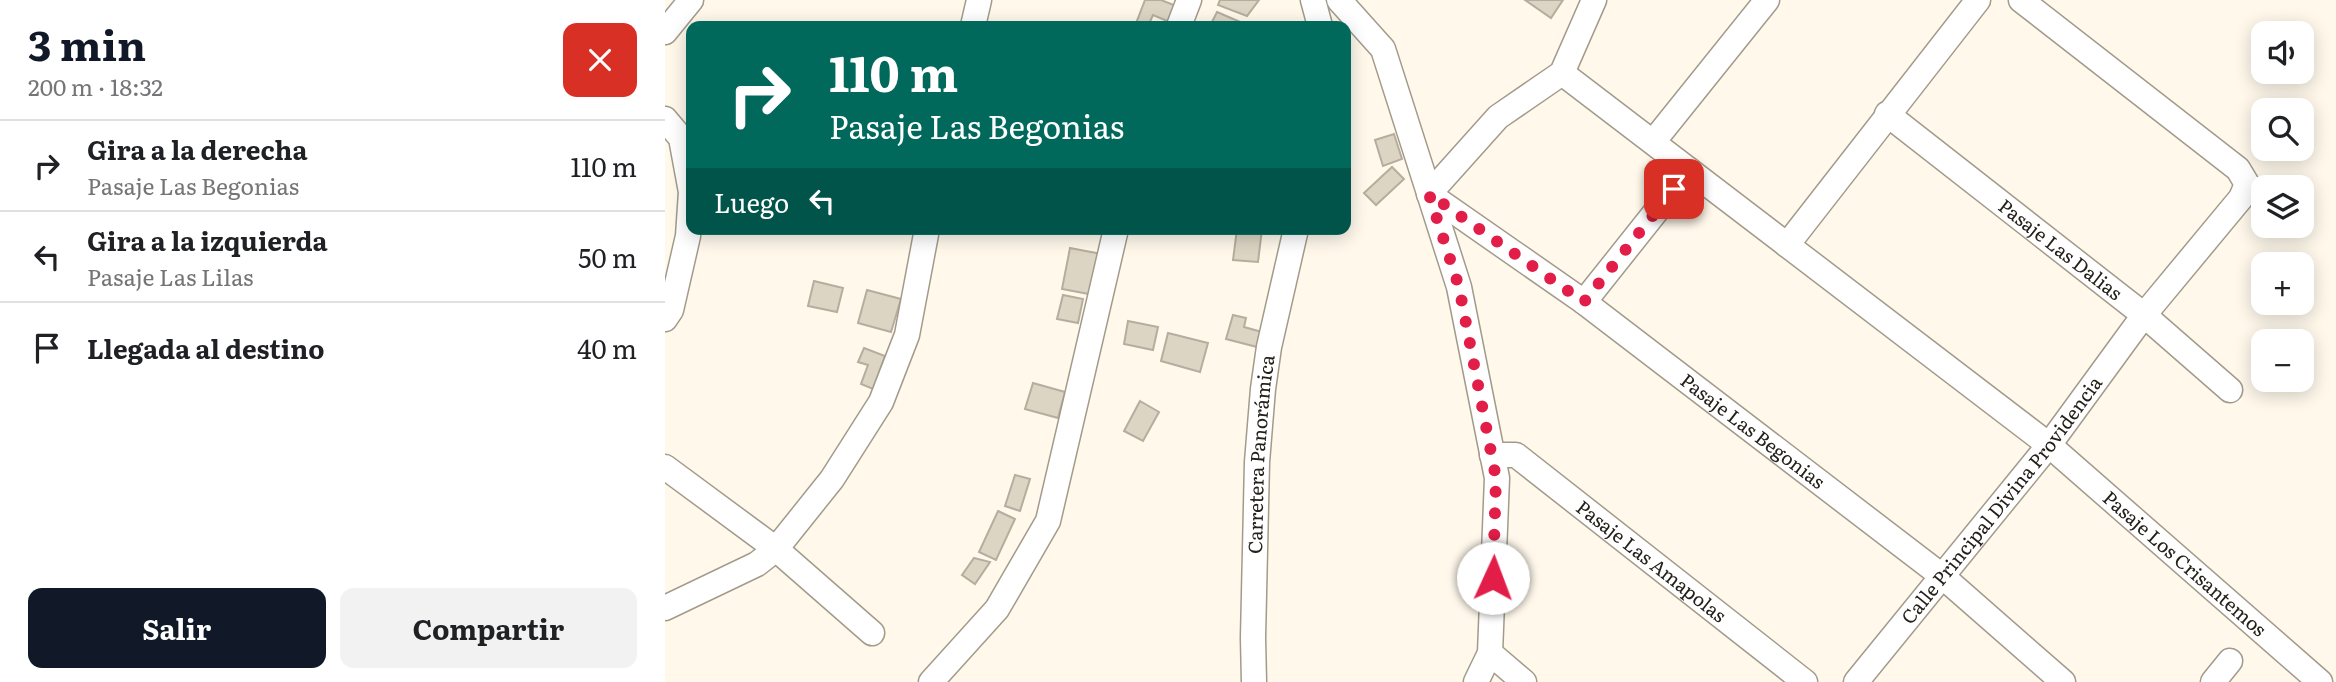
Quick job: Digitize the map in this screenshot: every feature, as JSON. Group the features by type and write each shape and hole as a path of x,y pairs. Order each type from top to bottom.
{"street":[{"path":"665,32 691,0"},
{"path":"974,21 979,0"},
{"path":"1181,21 1189,0"},
{"path":"1313,0 1319,21"},
{"path":"1339,0 1383,49 1459,287 1496,478 1490,653 1476,682"},
{"path":"1429,194 1498,117 1562,73 1594,0"},
{"path":"1653,142 1767,0"},
{"path":"1787,245 1977,0"},
{"name":"Calle Principal Divina Providencia","path":"1856,682 2049,445 2144,315 2241,198 2248,184 2238,169 2021,0"},
{"name":"Pasaje Los Crisantemos","path":"1562,73 2049,445 2319,682"},
{"name":"Pasaje Las Dalias","path":"1887,114 2144,315 2230,390"},
{"path":"665,119 681,138 686,159"},
{"path":"1584,302 1689,170"},
{"name":"Pasaje Las Begonias","path":"1429,194 1584,302 1942,576 2063,682"},
{"path":"665,319 671,310 688,235"},
{"path":"665,608 757,564 776,548 832,479 881,402 907,335 926,235"},
{"path":"932,682 997,610 1048,521 1115,235"},
{"name":"Carretera Panorámica","path":"1254,682 1257,462 1263,389 1269,347 1295,235"},
{"name":"Pasaje Las Amapolas","path":"1492,455 1516,455 1805,682"},
{"path":"665,467 776,548 872,633"},
{"path":"1490,653 1524,682"},
{"path":"2213,682 2230,661"}],"building":[{"path":"1145,0 1161,0 1179,7 1173,21 1153,15 1150,21 1137,21"},
{"path":"1220,0 1259,0 1247,16 1218,5"},
{"path":"1525,0 1563,0 1551,18"},
{"path":"1217,12 1238,21 1212,21"},
{"path":"1394,134 1402,159 1383,166 1375,140"},
{"path":"1392,167 1404,179 1376,205 1364,193"},
{"path":"1236,235 1261,235 1258,262 1233,260"},
{"path":"1070,248 1102,254 1094,295 1062,289"},
{"path":"814,281 843,288 837,312 808,306"},
{"path":"867,290 901,299 891,332 858,323"},
{"path":"1063,295 1083,299 1078,323 1057,319"},
{"path":"1233,315 1246,318 1244,327 1262,332 1257,347 1226,339"},
{"path":"1128,321 1158,327 1153,350 1124,344"},
{"path":"1168,333 1208,343 1200,372 1161,361"},
{"path":"864,348 885,356 873,389 861,384 868,365 858,362"},
{"path":"1033,383 1065,392 1058,418 1025,409"},
{"path":"1140,401 1159,412 1143,441 1124,431"},
{"path":"1015,475 1030,479 1020,511 1005,506"},
{"path":"998,511 1015,519 996,560 979,552"},
{"path":"974,558 990,562 975,584 962,575"}],"route":[{"path":"1493,578 1496,478 1459,287 1429,194 1584,302 1674,189"}]}
